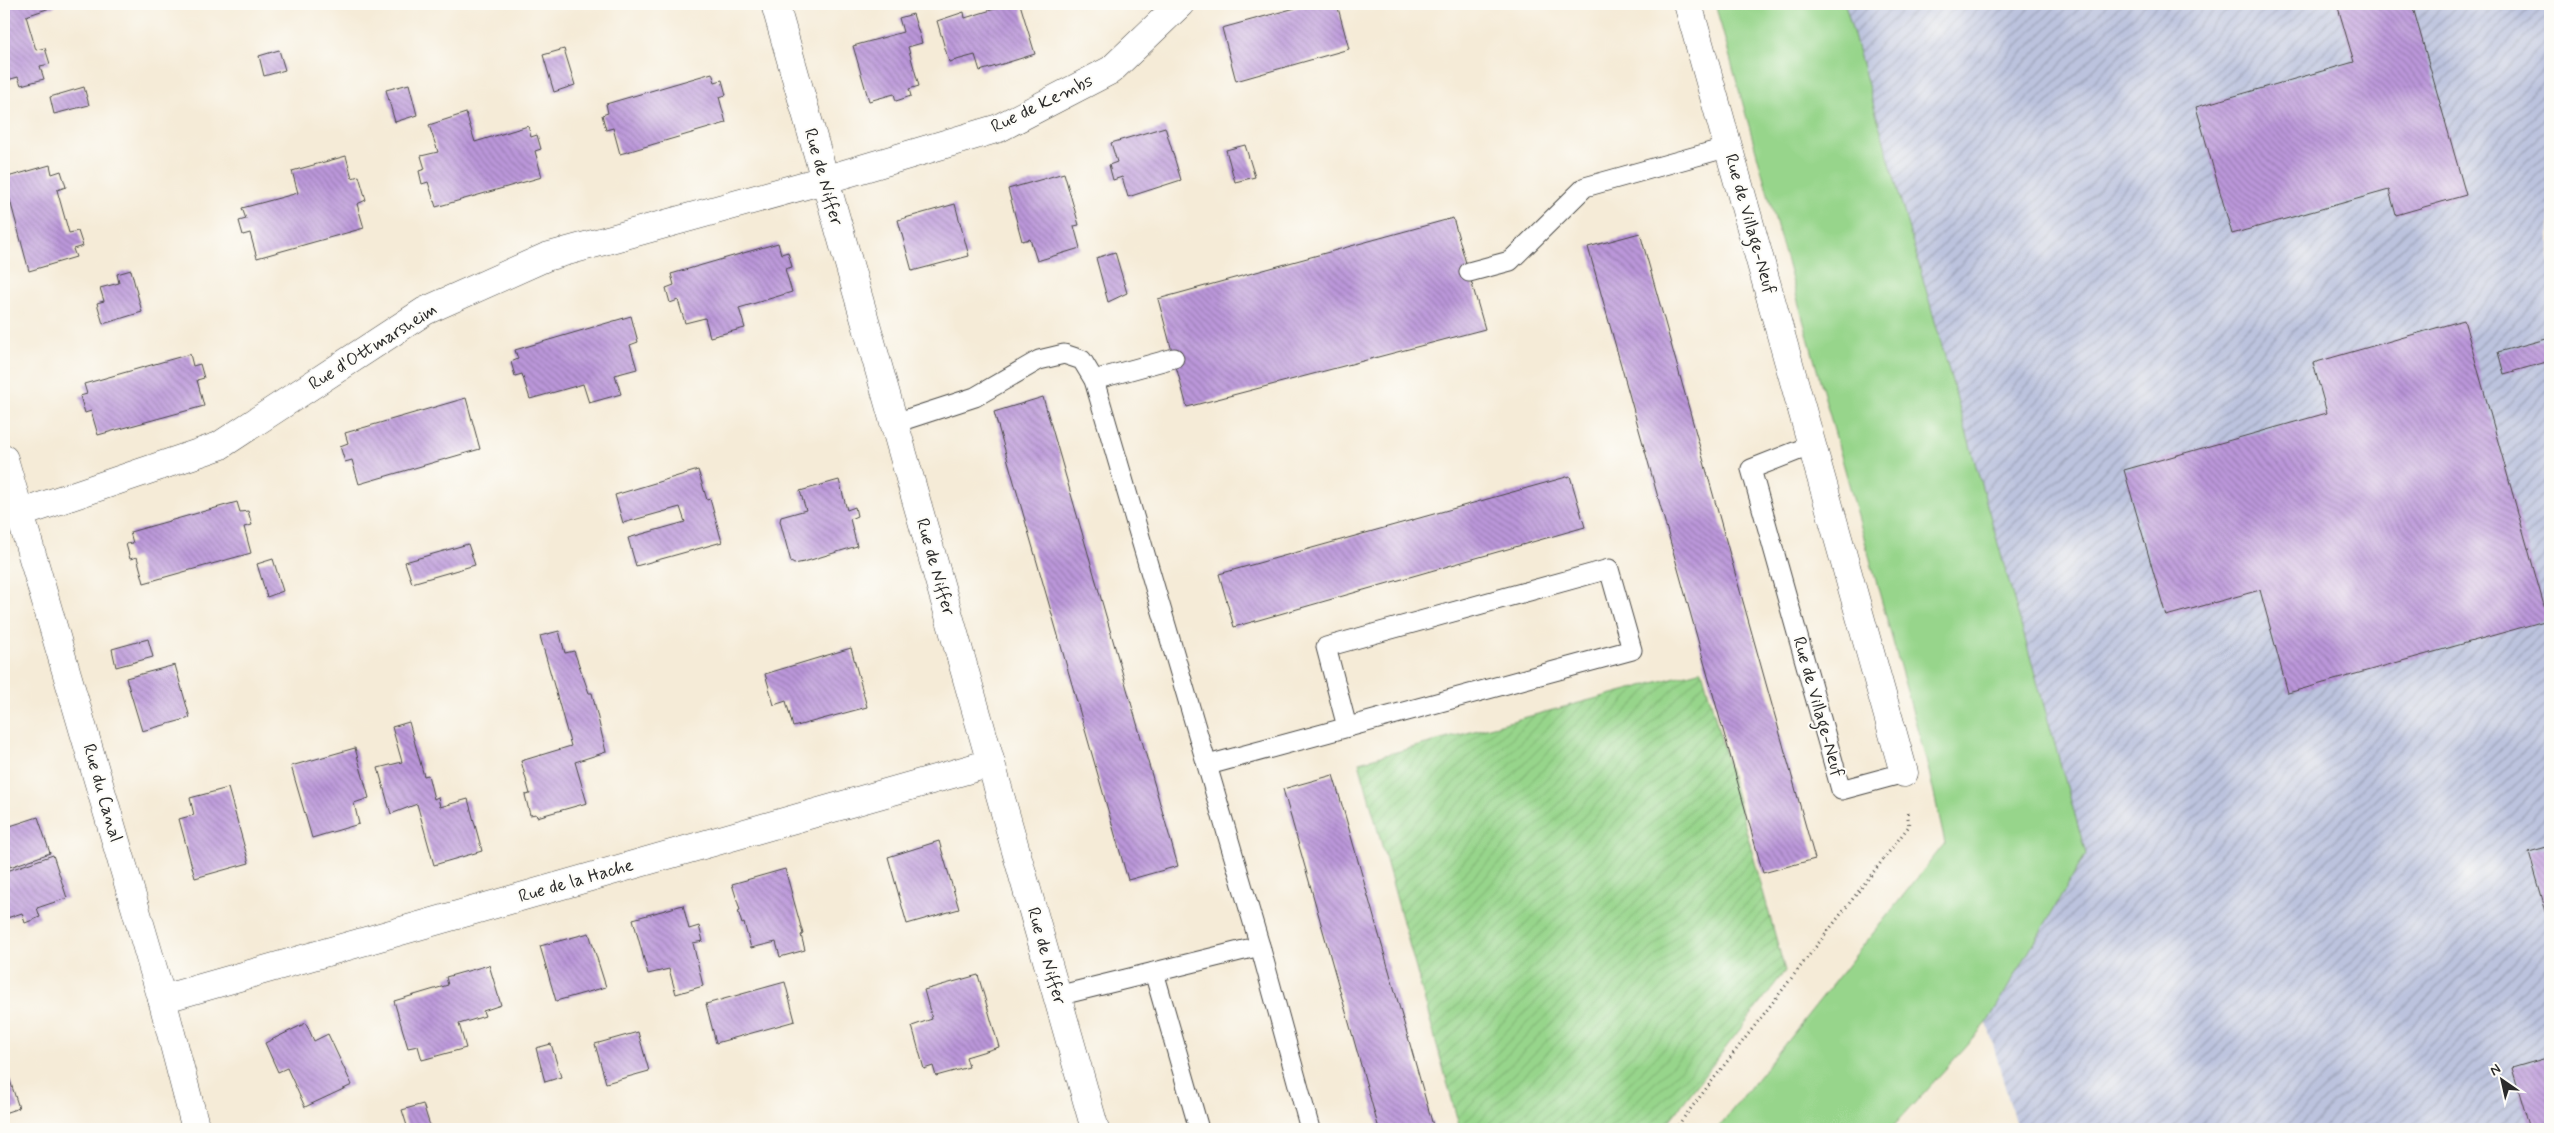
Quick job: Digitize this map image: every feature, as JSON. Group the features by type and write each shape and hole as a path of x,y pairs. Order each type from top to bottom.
{"street":[{"name":"Rue de Niffer","path":"775,4 1095,1129"},
{"name":"Rue de Kembs","path":"824,180 999,128 1111,70 1180,4"},
{"name":"Rue de Village-Neuf","path":"1688,4 1904,773"},
{"name":"Rue d'Ottmarsheim","path":"12,516 219,446 425,311 546,256 824,180"},
{"name":"Rue du Canal","path":"4,458 12,516 162,999 196,1129"},
{"name":"Rue de la Hache","path":"162,999 990,763"}],"lane":[{"path":"1469,272 1510,261 1586,187 1729,148"},
{"path":"894,423 975,397 1039,360 1064,354 1082,360 1094,380 1208,765 1310,1129"},
{"path":"1094,380 1174,358"},
{"name":"Rue de Village-Neuf","path":"1812,445 1751,469 1833,762 1841,790 1904,773"},
{"path":"1208,765 1632,650 1609,569 1326,647 1348,727"},
{"path":"1057,996 1260,946"},
{"path":"1154,972 1199,1129"}],"path":[{"path":"1675,1129 1909,826 1904,773"}],"shaded area":[{"path":"1845,4 2550,4 2550,1129 2017,1129 1987,1023 2086,854"}],"green space":[{"path":"1715,4 1845,4 2086,854 1987,1023 1891,1129 1717,1129 1945,843 1928,767"},
{"path":"1702,670 1785,971 1663,1129 1460,1129 1359,762"}],"building":[{"path":"4,4 56,4 56,6 26,16 36,50 45,48 50,64 40,66 44,79 21,85 18,77 4,81"},
{"path":"1011,4 1020,4 1035,54 980,71 975,55 949,62 937,21 964,12 965,18"},
{"path":"1310,4 1337,4 1349,49 1236,81 1222,28"},
{"path":"2337,4 2412,4 2466,195 2396,215 2389,190 2232,234 2196,107 2354,62"},
{"path":"913,14 922,43 908,47 919,86 909,89 911,96 896,101 894,94 869,101 853,46 903,32 899,18"},
{"path":"564,49 575,85 554,92 543,55"},
{"path":"279,50 285,70 264,76 259,56"},
{"path":"712,73 715,82 722,80 726,95 719,97 726,123 620,154 613,128 606,130 602,115 608,113 606,104"},
{"path":"409,84 417,115 395,122 386,90"},
{"path":"84,87 89,105 54,114 50,97"},
{"path":"466,113 475,142 528,126 531,137 537,135 541,149 535,151 542,177 436,207 428,182 422,184 419,171 425,169 421,156 438,152 429,125"},
{"path":"1165,127 1181,180 1128,197 1122,177 1113,180 1109,165 1117,162 1111,143"},
{"path":"1245,145 1255,177 1235,182 1226,150"},
{"path":"346,156 352,178 359,176 366,200 357,204 364,228 257,258 250,233 243,235 239,221 246,219 242,208 298,193 292,171"},
{"path":"50,165 52,174 61,171 66,187 57,190 69,233 78,231 83,246 73,249 76,257 29,271 4,178"},
{"path":"1064,173 1079,225 1074,226 1080,248 1037,261 1030,239 1022,241 1008,189"},
{"path":"955,204 969,256 912,271 898,220"},
{"path":"1453,218 1485,329 1187,407 1158,299"},
{"path":"1640,233 1815,859 1763,873 1588,247"},
{"path":"778,243 781,254 788,252 792,267 785,269 792,292 739,308 745,328 710,337 705,318 685,323 678,300 670,303 666,288 674,285 671,274"},
{"path":"1115,252 1127,293 1108,302 1096,258"},
{"path":"131,270 142,312 103,324 97,303 104,301 100,288 119,283 117,274"},
{"path":"631,316 638,342 630,345 637,369 615,375 621,394 589,403 583,384 530,399 522,374 515,376 511,362 518,359 515,350"},
{"path":"2464,320 2548,620 2288,693 2260,590 2166,616 2124,470 2327,413 2313,363"},
{"path":"2550,338 2550,361 2504,374 2498,352"},
{"path":"190,354 193,366 200,364 204,378 197,380 204,406 98,435 91,411 85,413 80,396 87,394 84,384"},
{"path":"1043,397 1178,866 1128,880 994,412"},
{"path":"466,398 480,449 359,484 352,460 345,462 340,446 348,443 345,433"},
{"path":"698,470 707,500 710,499 722,542 636,566 628,538 685,522 680,507 623,523 615,495"},
{"path":"1570,476 1585,527 1234,627 1219,574"},
{"path":"839,480 847,510 855,507 857,516 850,519 857,546 794,564 791,562 780,521 781,517 806,510 800,491"},
{"path":"237,502 240,512 248,511 252,525 244,527 251,553 144,583 137,557 130,559 126,544 133,543 130,532"},
{"path":"468,544 475,565 412,583 405,562"},
{"path":"273,559 283,591 267,597 257,564"},
{"path":"559,631 565,653 574,651 589,693 592,693 606,752 575,762 587,803 537,817 536,814 530,815 525,795 530,794 521,761 571,746 540,636"},
{"path":"148,639 153,657 116,667 112,649"},
{"path":"851,648 867,707 793,727 786,701 774,705 765,674"},
{"path":"175,665 190,718 142,731 126,678"},
{"path":"409,722 424,776 428,775 434,799 438,797 440,807 468,799 482,851 434,865 417,804 391,814 378,768 402,762 392,727"},
{"path":"355,748 369,798 354,803 359,824 312,838 291,766"},
{"path":"1333,775 1434,1129 1379,1129 1283,789"},
{"path":"228,788 249,863 195,878 179,819 194,815 190,798"},
{"path":"38,817 50,853 10,867 4,849 4,828"},
{"path":"939,841 959,909 907,924 888,857"},
{"path":"2550,846 2550,925 2529,852"},
{"path":"53,855 67,898 37,908 40,917 25,923 22,913 4,919 4,872"},
{"path":"785,869 803,934 801,935 805,950 780,957 776,942 751,948 744,923 742,924 738,911 740,910 732,884"},
{"path":"683,905 689,929 699,926 703,941 693,943 703,986 676,994 669,969 648,974 633,919"},
{"path":"589,933 606,987 556,1001 540,946"},
{"path":"489,965 501,1005 483,1011 485,1016 459,1024 466,1048 422,1060 418,1046 408,1048 394,1001 448,985 446,977"},
{"path":"978,975 999,1047 966,1057 969,1067 936,1076 933,1066 924,1069 912,1026 932,1019 924,990"},
{"path":"785,982 795,1021 716,1043 706,1004"},
{"path":"306,1023 314,1041 328,1034 352,1085 305,1107 287,1068 278,1072 265,1043"},
{"path":"638,1032 649,1071 606,1083 595,1044"},
{"path":"551,1044 561,1077 545,1082 536,1048"},
{"path":"2550,1057 2550,1129 2530,1129 2512,1068"},
{"path":"4,1062 19,1108 4,1113"},
{"path":"423,1104 431,1129 408,1129 402,1110"}]}
